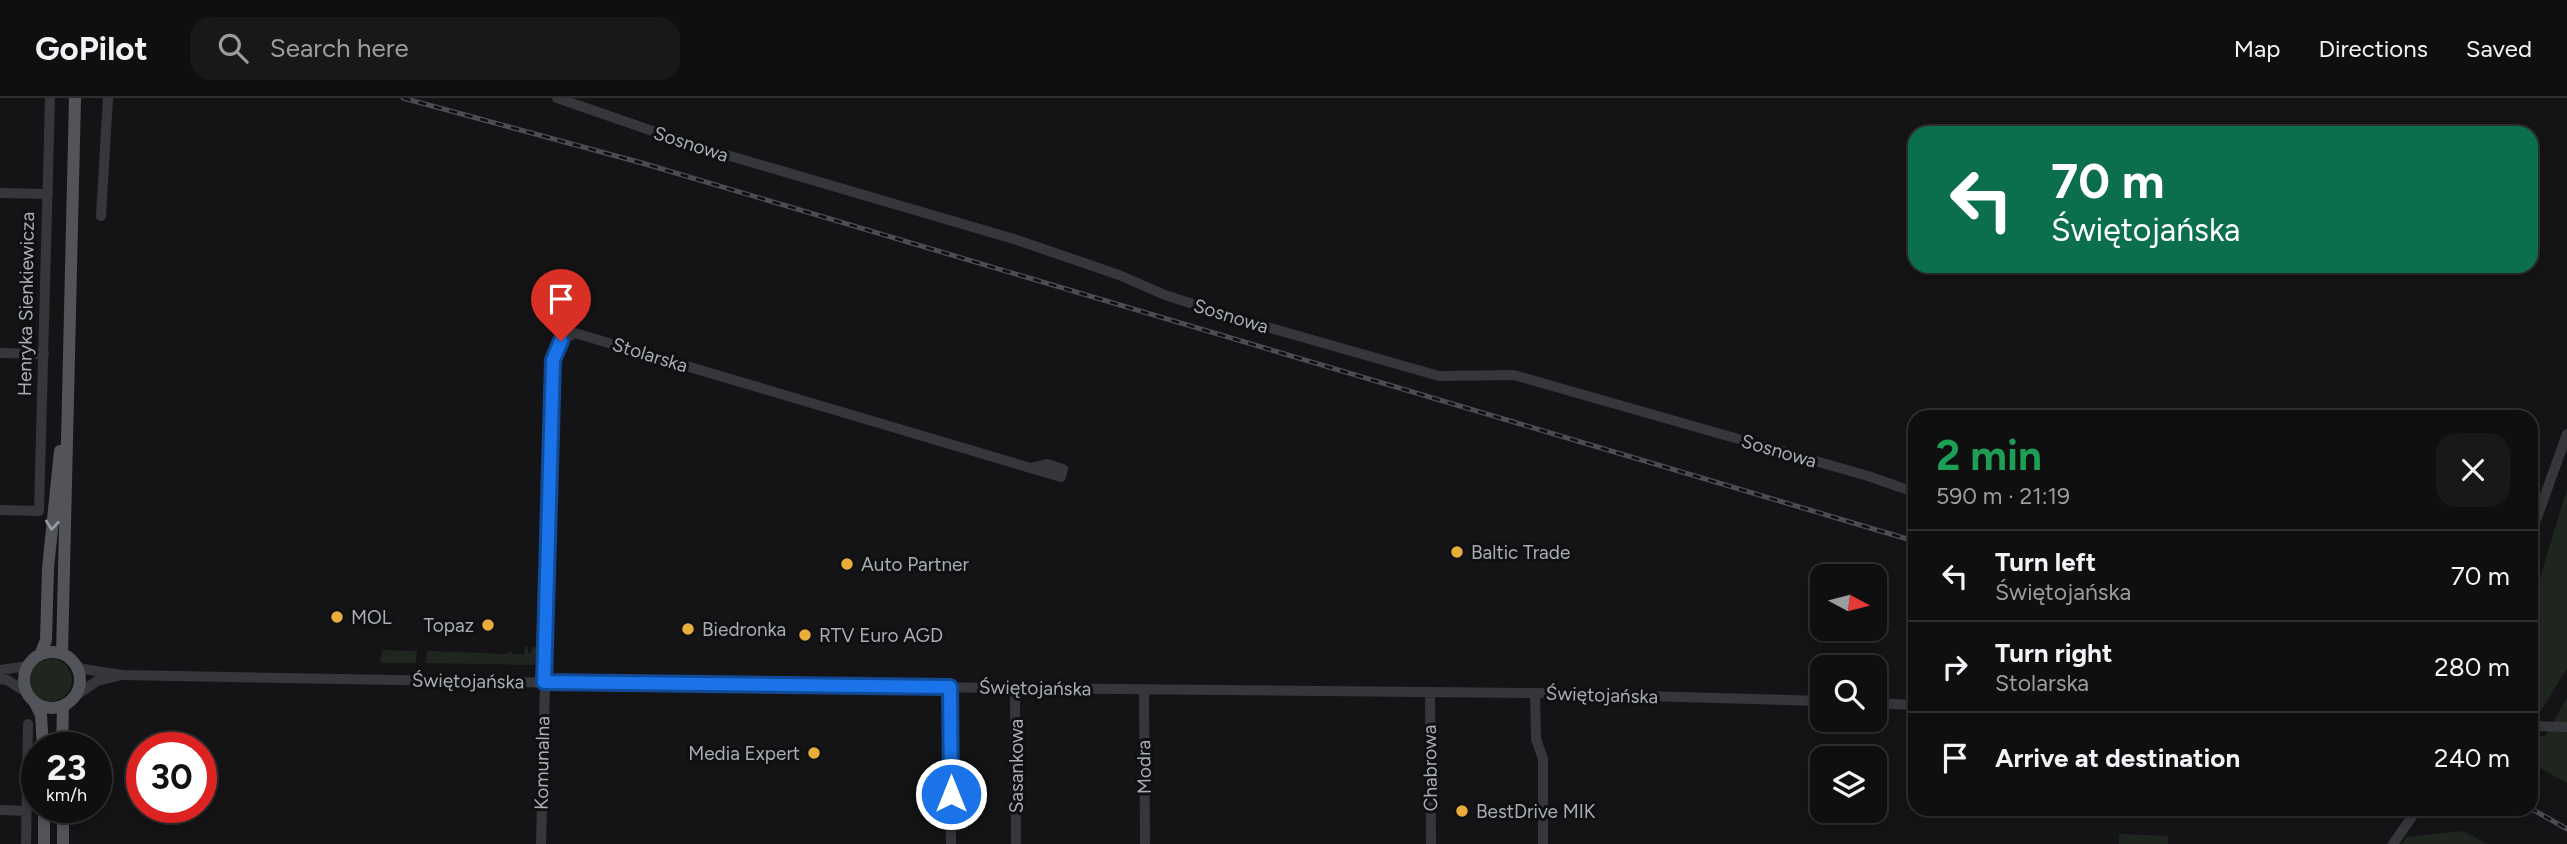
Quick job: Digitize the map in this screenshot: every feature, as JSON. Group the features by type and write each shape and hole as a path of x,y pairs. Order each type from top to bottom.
{"main road":[{"path":"62,654 75,105"},
{"path":"42,732 41,715 26,692 24,679 28,666 40,655 46,640 48,568 68,384"},
{"path":"35,702 48,708 63,706 75,696 80,681 75,665 62,654 40,655"},
{"path":"62,732 63,706"},
{"path":"44,823 44,844"},
{"path":"63,823 63,844"}],"street":[{"name":"Henryka Sienkiewicza","path":"0,510 39,511 50,98"},
{"path":"101,216 108,98"},
{"name":"Sosnowa","path":"556,98 695,146 1017,240 1119,275 1165,295 1239,319 1439,376 1514,376 1868,476 1908,490"},
{"path":"0,193 48,194"},
{"name":"Stolarska","path":"544,682 553,360 561,341 575,333 1030,468"},
{"path":"0,353 44,354"},
{"path":"2538,515 2567,434"},
{"name":"Świętojańska","path":"75,665 83,669 122,675 1535,693 1810,701"},
{"path":"0,670 28,666"},
{"name":"Świętojańska","path":"75,696 97,681 122,675"},
{"path":"0,679 8,680 26,692"},
{"name":"Komunalna","path":"541,844 544,682"},
{"path":"950,687 951,844"},
{"name":"Sasankowa","path":"1016,688 1016,844"},
{"name":"Modra","path":"1143,690 1145,844"},
{"name":"Chabrowa","path":"1430,692 1431,844"},
{"path":"1535,693 1536,739 1543,759 1544,844"},
{"path":"1887,704 1908,705"},
{"path":"28,724 28,732"},
{"path":"2538,726 2567,727"},
{"path":"0,810 21,811"},
{"path":"2393,844 2412,816"},
{"path":"26,823 26,844"}],"shaded area":[{"path":"2567,489 2567,668 2538,716 2538,584"},
{"path":"525,647 528,647 528,653 531,653 532,647 540,651 540,662 533,665 426,663 427,651 509,654 510,651 513,654 524,654"},
{"path":"383,650 417,651 416,663 382,663 380,658"},
{"path":"51,659 66,665 72,680 66,695 51,701 36,695 30,680 36,665"},
{"path":"2567,698 2567,783 2538,767 2538,736 2545,736"},
{"path":"2463,831 2487,844 2402,844 2406,837"},
{"path":"2119,834 2168,836 2168,844 2119,844"}],"railway":[{"path":"403,98 642,163 1908,539"},
{"path":"2538,813 2567,829"}],"place":[{"name":"Baltic Trade","path":"1457,552"},
{"name":"Auto Partner","path":"847,564"},
{"name":"MOL","path":"337,617"},
{"name":"Topaz","path":"488,625"},
{"name":"Biedronka","path":"688,629"},
{"name":"RTV Euro AGD","path":"805,635"},
{"name":"Media Expert","path":"814,753"},
{"name":"BestDrive MIK","path":"1462,811"}],"route":[{"path":"561,341 553,360 544,682 950,687 951,794"}]}
